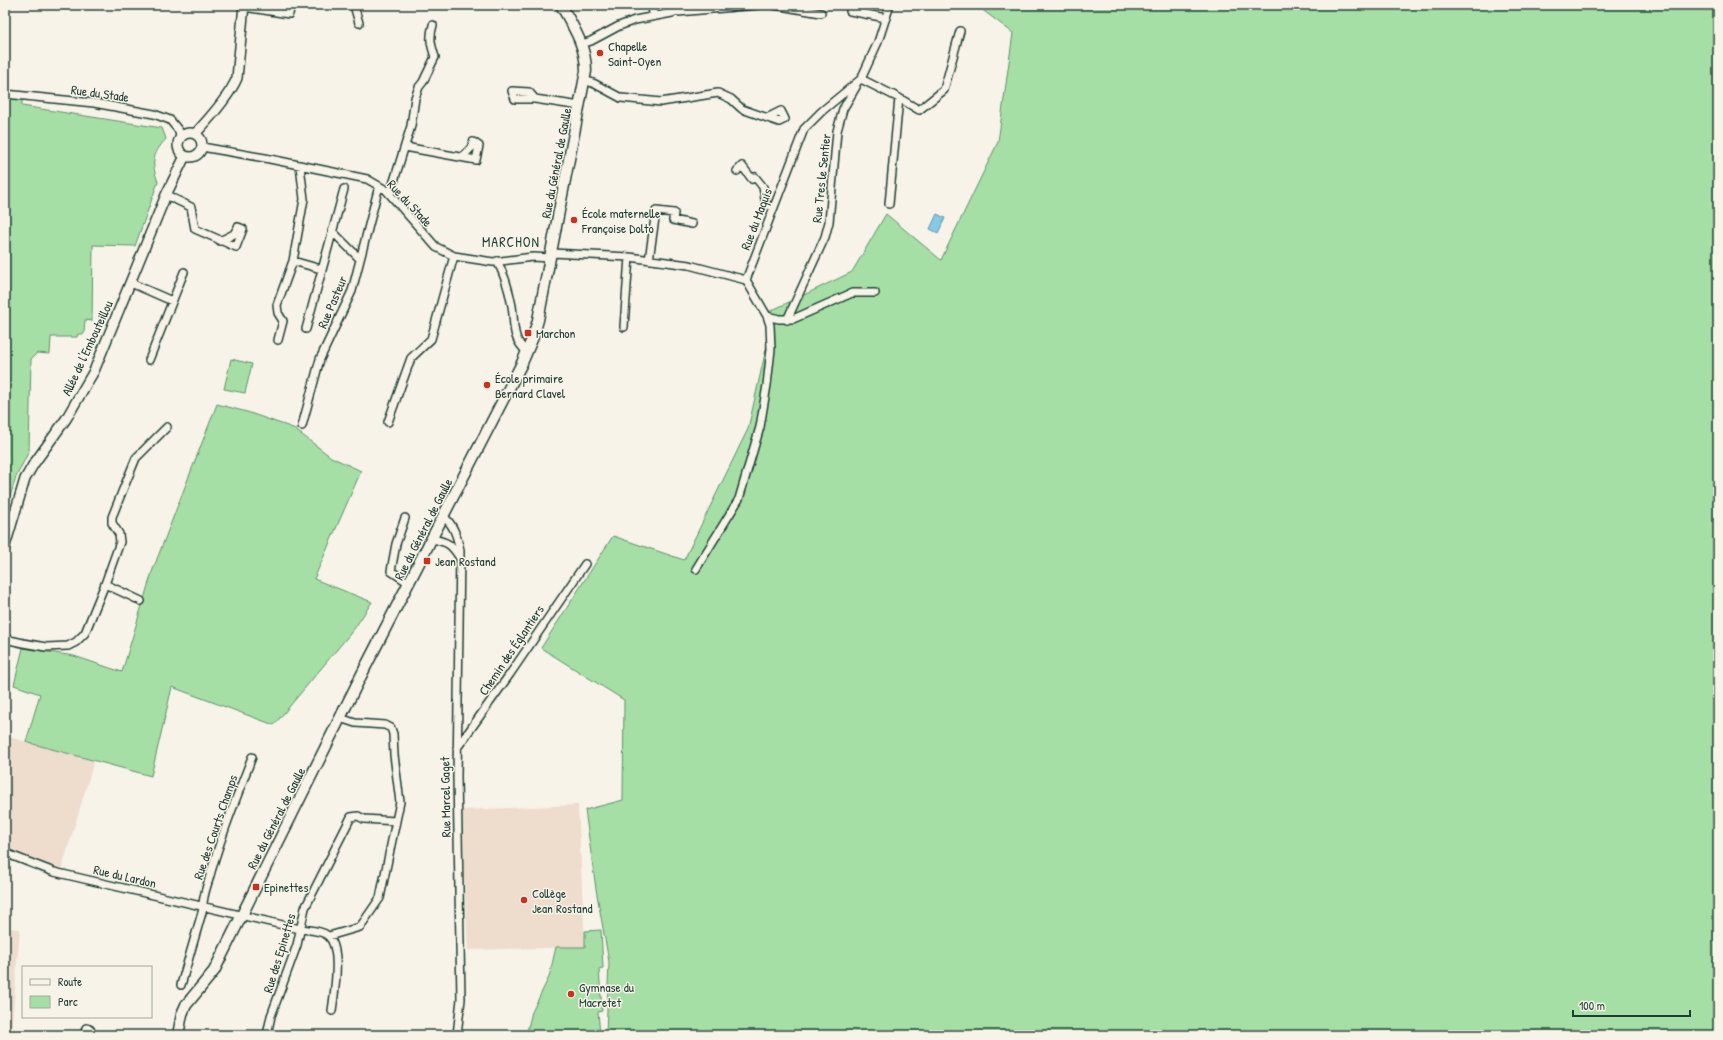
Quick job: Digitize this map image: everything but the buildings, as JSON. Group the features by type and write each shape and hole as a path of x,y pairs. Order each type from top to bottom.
{"main road":[{"name":"Rue du Général de Gaulle","path":"178,1035 182,1014 186,1004 214,971 340,718 527,352 536,330 552,256 585,80 586,63 582,44 561,5"}],"street":[{"path":"195,134 234,86 237,78 244,6 288,14 291,5"},
{"path":"356,5 355,9 358,22"},
{"path":"652,5 654,16"},
{"path":"672,13 689,5"},
{"path":"582,44 591,41 619,26 654,16 758,5"},
{"path":"774,5 821,13"},
{"path":"850,5 850,11 886,18"},
{"name":"Rue du Maquis","path":"746,280 804,129 822,111 859,81 878,42 890,5"},
{"path":"390,194 411,126 418,87 423,82 435,57 430,42 433,25"},
{"path":"859,81 899,98 919,110 944,90 960,31"},
{"path":"585,80 621,98 661,102 718,93 731,99 742,109 767,118"},
{"name":"Rue Tres le Sentier","path":"787,320 825,237 829,222 838,131 843,109 859,81"},
{"name":"Rue du Stade","path":"5,94 94,103 154,114 170,120 179,131 180,137"},
{"path":"889,204 899,98"},
{"path":"535,99 580,106"},
{"path":"185,134 195,134 200,137 202,147 200,152 196,156 185,156 178,148 180,137 185,134"},
{"name":"Rue du Stade","path":"202,147 367,179 390,194 436,248 454,256 488,262 552,256"},
{"path":"405,147 462,158"},
{"name":"Allée de l'Embouteillou","path":"5,546 26,479 33,465 66,419 80,396 104,349 166,195 185,156"},
{"path":"278,340 283,321 278,313 278,305 294,261 304,199 300,166"},
{"path":"737,171 742,166 752,179 755,177 763,187 766,205 773,207"},
{"name":"Rue Pasteur","path":"302,426 320,359 352,291 379,186"},
{"path":"306,329 321,269 344,189"},
{"path":"166,195 191,207 195,229 220,241"},
{"path":"649,260 656,210 674,212 674,220 692,224"},
{"path":"332,231 360,259"},
{"path":"388,422 411,358 431,340 454,256"},
{"path":"552,256 629,257 689,265 746,280 767,316 770,325 771,350 760,427 739,499 696,569"},
{"path":"624,327 629,257"},
{"path":"294,261 321,269"},
{"path":"497,261 504,274 510,296 516,339 520,346 527,352"},
{"path":"148,360 184,272"},
{"path":"131,283 172,301"},
{"path":"767,316 787,320 809,313 852,293 875,293"},
{"path":"5,639 46,647 68,646 76,642 85,633 120,542 119,534 112,523 112,517 136,458 166,427"},
{"name":"Rue Marcel Gaget","path":"444,517 450,522 457,537 460,550 457,748 461,999 457,1035"},
{"path":"405,518 396,544 391,571 410,583"},
{"path":"432,539 445,541 452,545 460,558"},
{"name":"Chemin des Églantiers","path":"457,748 510,674 585,564"},
{"path":"105,584 141,601"},
{"path":"332,1011 337,965 333,944 329,936 360,927 380,898 400,802 393,734 391,728 385,725 355,722 340,718"},
{"name":"Rue des Courts Champs","path":"181,986 190,959 210,873 222,836 252,757"},
{"name":"Rue des Epinettes","path":"267,1035 271,1016 297,945 305,908 351,818 358,816 364,819 396,821"},
{"name":"Rue du Lardon","path":"5,853 54,872 300,930 321,932 329,936"},
{"path":"84,1035 86,1028 90,1029 94,1035"}],"shaded area":[{"path":"5,736 94,761 61,871 11,854 5,886"},
{"name":"Collège Jean Rostand","path":"578,805 585,947 468,950 463,810"},
{"path":"5,928 20,929 11,1035 5,1035"}],"green space":[{"path":"976,5 1718,5 1718,1035 606,1035 609,962 596,889 585,810 623,800 624,700 541,648 613,536 684,560 748,429 768,340 764,314 852,272 886,214 941,260 998,142 1013,33"},
{"path":"6,100 22,100 22,106 162,128 166,139 155,154 154,169 158,182 135,246 93,245 92,321 85,320 84,334 78,334 77,337 51,337 50,354 37,353 31,359 29,451 16,477 5,513 5,106"},
{"path":"231,359 252,364 245,393 224,389"},
{"path":"217,404 247,412 293,428 331,457 361,471 314,579 372,602 354,629 274,725 172,687 151,776 26,742 40,694 14,685 23,648 74,656 122,672 152,572"},
{"name":"Gymnase du Macretet","path":"601,930 603,968 599,969 602,1011 598,1012 600,1035 526,1035 532,1012 549,977 556,947 585,947 585,931"}],"water":[{"path":"937,214 945,218 938,233 930,229"}],"place":[{"name":"Chapelle Saint-Oyen","path":"600,53"},
{"name":"École maternelle Françoise Dolto","path":"574,220"},
{"name":"Marchon","path":"528,333"},
{"name":"École primaire Bernard Clavel","path":"487,385"},
{"name":"Jean Rostand","path":"427,561"},
{"name":"Epinettes","path":"256,887"},
{"name":"Collège Jean Rostand","path":"524,900"},
{"name":"Gymnase du Macretet","path":"571,994"}],"district":[{"name":"MARCHON","path":"511,241"}]}
